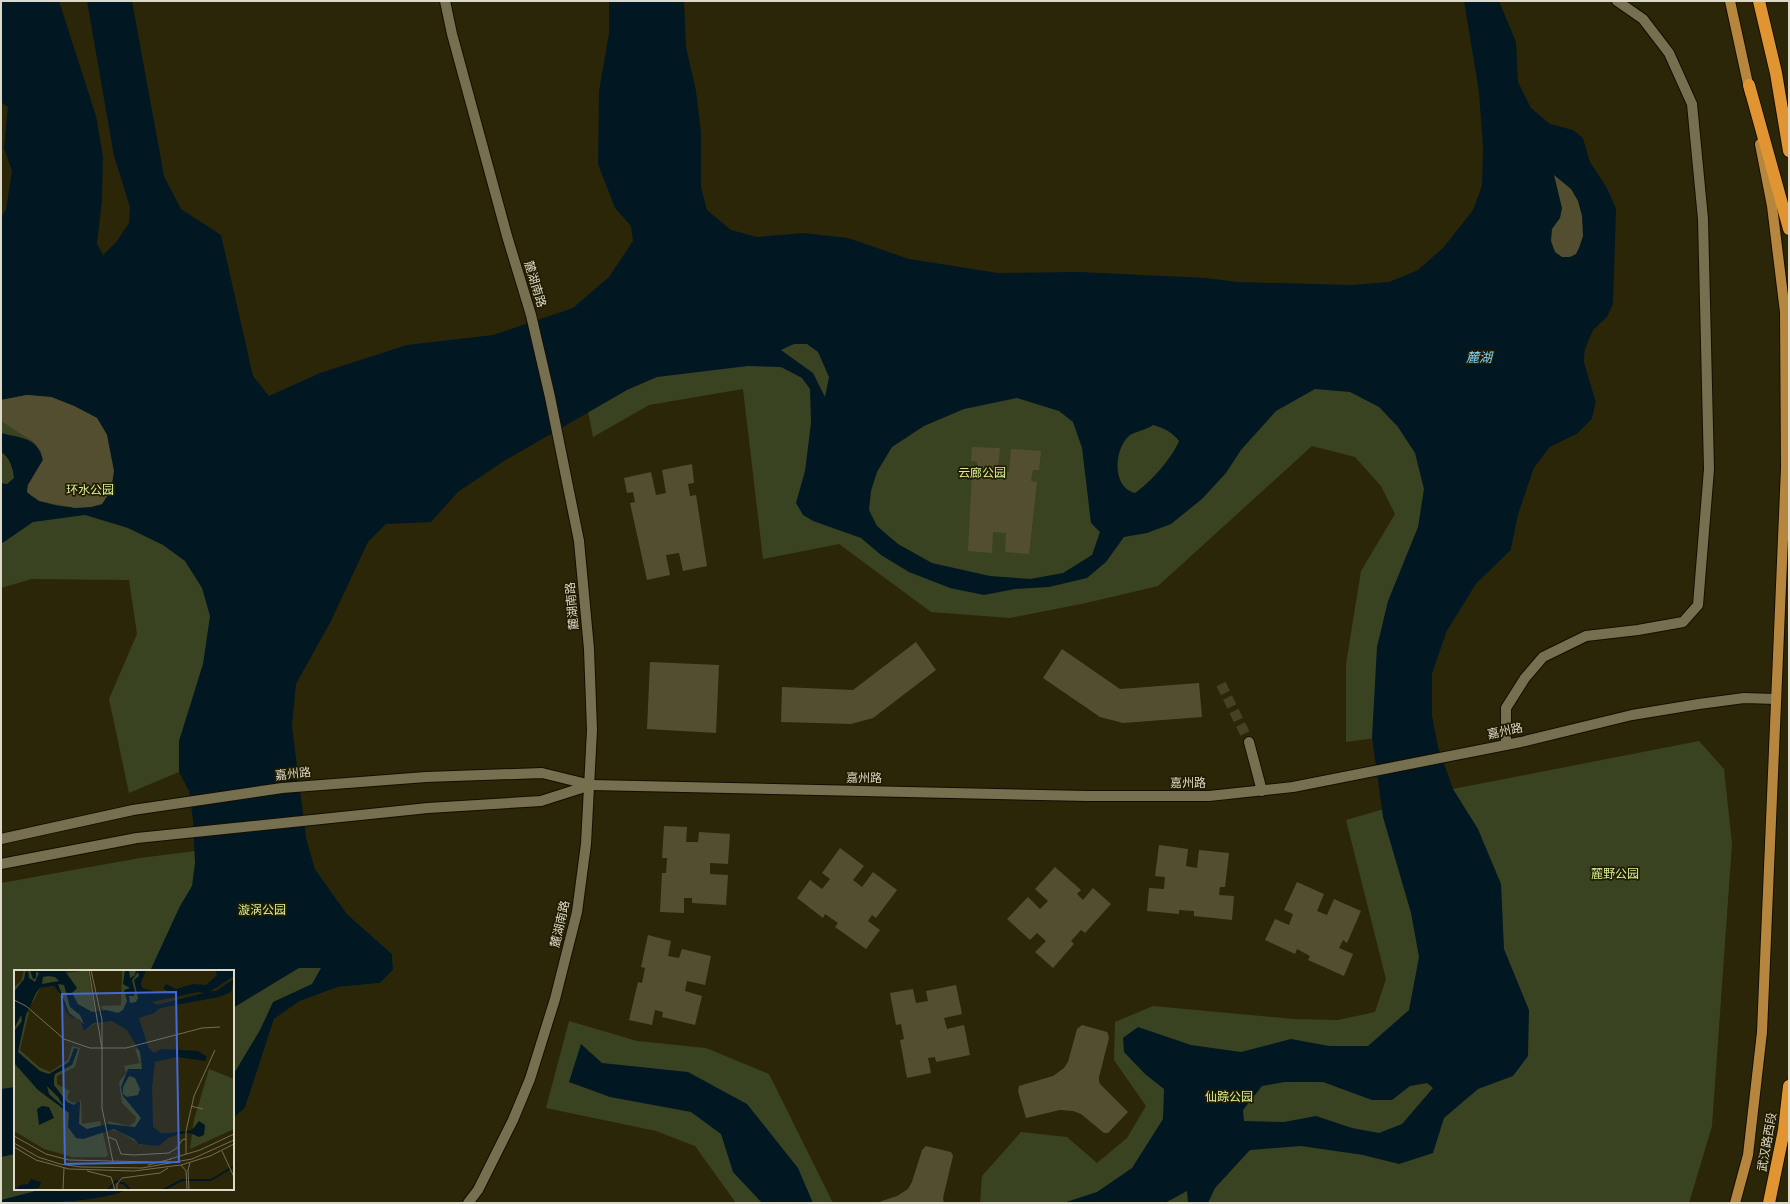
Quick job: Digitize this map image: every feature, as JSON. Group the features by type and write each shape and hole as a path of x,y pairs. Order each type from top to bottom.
{"highway":[{"path":"1759,1 1776,73 1789,151"},
{"path":"1749,85 1789,229"},
{"name":"武汉路西段","path":"1769,1203 1784,1130 1789,1086"}],"main road":[{"path":"1730,1 1749,85 1772,206 1785,312 1786,468 1762,1032 1748,1155 1736,1203"}],"street":[{"name":"麓湖南路","path":"445,1 505,228 531,315 550,397 579,541 589,649 592,730 591,785 586,844 577,912 555,999 530,1079 514,1120 478,1190 468,1203"},
{"path":"1506,744 1506,708 1524,678 1543,657 1586,636 1638,630 1683,622 1698,604 1709,469 1703,219 1692,104 1670,53 1643,19 1617,1"},
{"name":"嘉州路","path":"1,839 133,810 282,788 426,777 542,773 591,785 1087,796 1209,796 1293,787 1479,750 1632,716 1699,704 1744,698 1776,699"},
{"path":"1249,742 1262,791"},
{"name":"嘉州路","path":"1,864 136,838 428,808 541,801 591,785"}],"green space":[{"name":"云廊公园","path":"574,341 1585,349 1584,362 1596,402 1592,419 1577,434 1550,447 1534,468 1518,515 1511,550 1476,584 1447,631 1432,674 1432,714 1435,730 1346,742 1346,664 1361,571 1395,514 1381,486 1355,457 1312,446 1158,586 1086,603 1010,618 931,612 839,544 763,559 743,389 649,405 593,437"},
{"name":"环水公园","path":"67,363 242,642 179,772 129,793 109,699 137,634 129,580 32,579 1,588 1,373"},
{"path":"1699,741 1724,769 1732,844 1712,1126 1689,1203 980,1203 982,1176 1021,1132 1067,1137 1097,1163 1127,1138 1146,1106 1114,1060 1115,1022 1153,1006 1293,1019 1338,1020 1375,1012 1386,979 1346,820 1453,789"},
{"name":"漩涡公园","path":"306,837 315,869 347,914 392,954 393,970 380,983 338,987 300,1001 274,1019 245,1108 234,1117 234,970 14,970 14,1190 127,1190 101,1198 67,1202 1,1203 1,883 140,858"},
{"path":"569,1021 637,1041 706,1048 769,1074 833,1203 736,1203 695,1146 656,1131 546,1108"}],"water":[{"name":"麓湖","path":"1,1 59,1 96,116 103,156 102,200 97,244 103,255 117,241 129,223 130,207 114,156 87,1 132,1 164,176 181,209 221,235 253,376 269,396 320,373 407,345 493,335 573,308 609,277 633,241 631,226 615,208 598,164 599,91 609,33 609,1 684,1 686,47 696,91 701,133 701,187 707,210 731,230 757,237 803,233 848,238 909,259 998,273 1080,272 1206,278 1237,282 1351,285 1389,282 1418,270 1444,247 1473,210 1482,186 1483,148 1479,92 1464,1 1499,1 1516,42 1518,82 1531,108 1550,124 1573,130 1583,138 1590,162 1607,188 1616,209 1613,304 1607,317 1593,330 1585,349 1584,362 1596,402 1592,419 1577,434 1550,447 1534,468 1518,515 1511,550 1476,584 1447,631 1432,674 1432,714 1438,747 1453,789 1478,829 1501,884 1504,949 1529,1010 1528,1056 1513,1076 1478,1089 1444,1118 1433,1153 1399,1164 1363,1155 1301,1146 1250,1150 1215,1188 1208,1203 1188,1203 1187,1191 1165,1203 1063,1203 1097,1192 1132,1168 1163,1119 1164,1089 1145,1074 1124,1052 1123,1038 1138,1027 1191,1045 1241,1052 1291,1039 1329,1046 1368,1046 1409,1010 1419,957 1411,913 1383,817 1372,737 1377,647 1388,601 1418,527 1424,489 1415,453 1398,427 1379,407 1350,392 1315,389 1276,411 1241,450 1226,473 1202,499 1171,524 1147,533 1124,537 1106,562 1087,578 1049,587 1015,589 984,595 950,588 909,572 881,555 861,538 813,521 803,515 796,503 805,471 811,423 810,389 802,378 781,367 748,366 657,377 627,390 504,461 458,492 431,522 386,524 368,542 331,621 296,684 292,726 306,837 315,869 347,914 392,954 393,970 380,983 338,987 300,1001 274,1019 245,1108 234,1117 234,1073 260,1030 273,1002 312,984 321,968 299,968 234,1007 234,970 150,970 180,906 192,886 195,863 193,820 189,791 179,772 179,741 203,664 210,616 202,588 185,561 163,545 128,528 85,515 33,522 1,544 1,483 7,484 14,478 9,460 1,452 1,433 27,440 33,443 41,452 43,460 28,485 27,492 34,497 52,504 84,507 102,504 111,490 107,435 97,418 74,406 51,397 27,395 1,400 1,218 6,209 12,171 4,148 8,107 1,102","holes":["794,344 807,344 818,352 829,377 825,397 813,373 781,350","1017,398 1059,411 1073,422 1082,448 1091,523 1100,532 1092,555 1063,573 1030,579 990,576 932,563 898,544 877,526 869,510 871,491 877,472 892,447 924,426 964,409","1153,425 1171,433 1179,441 1176,448 1160,470 1135,493 1127,489 1122,483 1119,475 1118,457 1125,441 1130,435","1285,1082 1323,1082 1372,1100 1392,1100 1410,1086 1427,1083 1433,1088 1402,1124 1379,1133 1352,1128 1316,1116 1284,1122 1244,1121 1243,1110 1262,1086"]},
{"path":"581,1044 602,1063 688,1072 747,1104 798,1168 813,1203 762,1203 733,1172 721,1134 691,1112 610,1097 569,1082"},
{"path":"14,1087 14,1154 1,1157 1,1089"},
{"path":"39,1190 127,1190 101,1198 67,1202 1,1203 1,1200"}],"building":[{"path":"1554,175 1571,189 1578,201 1582,216 1583,236 1576,254 1570,257 1562,257 1555,252 1551,241 1552,229 1560,218 1562,208"},
{"path":"27,395 51,397 74,406 97,418 107,435 114,471 111,490 102,504 91,507 75,508 39,501 27,492 28,485 43,460 41,452 34,442 1,421 1,400"},
{"path":"972,447 1000,448 998,472 1009,472 1011,449 1041,451 1039,470 1033,470 1031,481 1037,482 1029,554 1005,552 1006,533 993,532 992,553 968,551 972,473 977,472 977,462 971,461"},
{"path":"692,464 694,483 688,484 690,496 696,495 707,566 683,571 679,553 666,555 670,575 647,580 630,503 635,502 633,492 627,493 624,478 651,472 656,495 666,493 662,470"},
{"path":"916,642 936,670 873,718 851,724 781,722 782,687 853,690"},
{"path":"1062,649 1120,689 1199,683 1202,717 1123,723 1100,717 1043,678"},
{"path":"650,662 719,665 716,733 647,729"},
{"path":"664,826 687,827 686,842 698,842 699,832 730,834 728,864 710,863 710,874 728,875 726,905 692,903 692,898 684,898 684,913 660,912 662,873 666,873 667,858 662,858"},
{"path":"1159,845 1188,849 1186,866 1197,868 1199,850 1229,853 1225,887 1220,887 1219,895 1234,896 1232,920 1194,916 1194,911 1179,910 1179,914 1147,911 1149,888 1164,889 1165,877 1155,876"},
{"path":"840,848 864,866 853,880 862,887 873,872 897,890 876,918 872,915 868,921 880,930 866,949 835,927 838,923 825,914 823,918 797,898 810,880 822,889 830,879 822,873"},
{"path":"1055,867 1081,890 1077,894 1083,900 1093,888 1111,904 1085,933 1081,930 1071,941 1074,944 1053,968 1035,952 1046,941 1037,933 1030,940 1007,919 1028,897 1040,909 1048,901 1035,889"},
{"path":"1297,882 1324,894 1317,911 1327,915 1334,899 1361,911 1347,943 1343,940 1339,948 1353,954 1344,976 1308,960 1310,956 1297,949 1295,954 1265,940 1275,919 1289,925 1293,914 1284,910"},
{"path":"648,935 671,941 668,956 679,958 682,949 711,956 705,985 687,981 685,991 702,996 695,1025 662,1017 663,1012 655,1010 652,1025 629,1020 638,982 642,983 645,968 641,967"},
{"path":"956,985 962,1014 944,1018 947,1029 964,1025 970,1055 936,1062 935,1057 928,1058 931,1073 907,1078 900,1040 904,1039 901,1024 896,1025 890,993 913,989 916,1003 928,1001 926,991"},
{"path":"1082,1025 1107,1032 1109,1038 1099,1081 1100,1084 1128,1112 1108,1133 1104,1133 1081,1114 1073,1111 1060,1110 1026,1118 1018,1091 1019,1086 1053,1076 1064,1068 1068,1062 1077,1029"},
{"path":"926,1146 951,1152 953,1156 943,1198 944,1203 876,1203 897,1196 908,1189 912,1182 922,1150"}],"tunnel":[{"path":"1221,684 1249,742"}],"park label":[{"name":"麓野公园","path":"1615,874"},
{"name":"仙踪公园","path":"1229,1097"}]}
